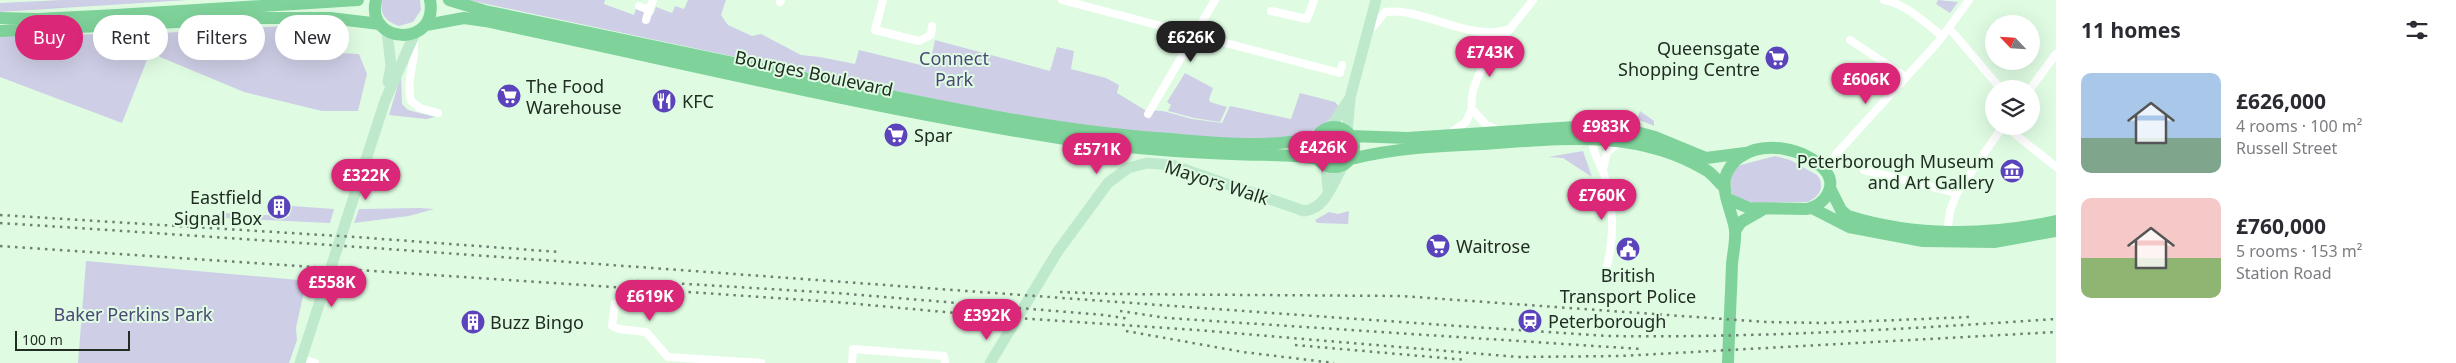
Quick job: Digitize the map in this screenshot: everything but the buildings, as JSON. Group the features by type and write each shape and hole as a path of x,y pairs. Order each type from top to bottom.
{"main road":[{"path":"0,18 116,15 358,0"},
{"path":"376,0 375,15 383,28"},
{"path":"0,31 258,18 330,18 383,28 406,36 414,36 426,25 431,10 430,0"},
{"name":"Bourges Boulevard","path":"449,0 485,11 781,74 976,114 1043,125 1122,135 1209,142 1283,144 1316,137"},
{"name":"Bourges Boulevard","path":"426,25 464,18 974,124 1062,138 1159,150 1235,154 1284,154 1321,163"},
{"path":"2056,221 2003,231 1947,232 1880,224 1848,216 1841,210 1829,183 1826,171 1817,164 1782,148 1770,147 1748,153 1706,158 1654,136 1608,127 1499,130 1407,138 1349,134 1331,127 1316,137 1313,148 1321,163 1347,162 1385,151 1562,138 1610,138 1657,149 1693,164 1711,174 1727,194 1742,206 1765,209 1812,208 1849,227 1923,241 1994,242 2056,231"},
{"path":"1347,162 1354,148 1349,134"},
{"path":"1728,363 1735,231 1725,179 1733,163 1748,153"},
{"path":"1812,208 1824,200 1829,183"},
{"path":"1735,231 1741,222 1765,209"}],"street":[{"path":"646,20 653,0"},
{"path":"875,30 884,0"},
{"path":"1062,0 1340,72 1342,65"},
{"path":"1148,114 1215,0"},
{"path":"1271,11 1307,19 1314,0"},
{"path":"1349,134 1350,98 1367,40 1376,0"},
{"path":"1448,134 1466,122 1472,109 1473,87 1488,60 1533,0"},
{"path":"1884,0 1891,1 1904,8 1942,36"},
{"path":"1904,8 1909,0"},
{"path":"1829,183 1832,161 1837,153 1906,78 1949,28 1970,0"},
{"path":"639,6 649,10"},
{"path":"1367,40 1376,21 1385,12 1397,10 1448,26 1498,32 1510,29"},
{"path":"866,29 919,41 931,35 932,26"},
{"path":"383,28 391,66 385,101"},
{"path":"1949,28 1993,80"},
{"path":"1482,30 1490,36 1498,48"},
{"path":"315,363 300,361 385,101 414,36"},
{"path":"414,36 415,47 408,81 411,100 420,108 438,113"},
{"path":"1850,40 1906,78"},
{"path":"2037,80 2056,54"},
{"path":"1331,127 1350,98"},
{"path":"1153,105 1161,109"},
{"path":"1472,109 1486,125 1499,130"},
{"path":"1606,271 1613,230 1612,204 1591,138 1600,129 1608,127"},
{"path":"1947,232 1950,211 1957,192 1998,135"},
{"path":"2015,135 2056,167"},
{"path":"1603,171 1606,152 1612,146 1622,141"},
{"name":"Mayors Walk","path":"990,363 1058,251 1108,183 1120,172 1136,165 1159,163 1172,165 1304,210 1318,206 1328,194 1347,162"},
{"path":"1321,163 1328,194"},
{"path":"1864,170 1957,192"},
{"path":"614,304 612,326 619,329 646,332 666,360 761,363"},
{"path":"852,363 854,349 944,356 945,363"}],"green space":[{"path":"61,0 188,0 0,12 0,3"},
{"path":"382,0 420,0 421,10 413,22 399,26 384,17 381,5"},
{"name":"Connect Park","path":"468,0 605,0 604,4 634,15 636,9 653,15 656,7 672,13 675,6 684,9 688,0 726,0 721,15 728,25 752,36 761,34 801,55 855,64 859,50 929,67 935,40 1050,71 1057,47 1074,51 1071,69 1106,78 1119,85 1117,93 1145,110 1163,111 1192,119 1222,123 1230,106 1291,119 1300,93 1335,102 1340,108 1324,125 1309,132 1277,139 1210,138 1131,132 1009,115"},
{"path":"1938,0 1958,2 1950,13 1936,4"},
{"path":"265,27 275,27 275,60 349,60 349,53 359,54 367,74 358,111 322,111 244,92 167,60 168,33 178,32 178,60 265,60"},
{"path":"83,34 93,34 93,60 147,60 122,123 0,77 0,35 15,35 15,60 83,60"},
{"path":"1185,73 1213,88 1209,99 1210,102 1227,107 1220,122 1168,111 1171,105 1167,102"},
{"path":"401,75 402,104 408,110 435,117 426,119 389,115"},
{"path":"1640,111 1654,121 1654,126 1637,119"},
{"path":"1583,151 1592,177 1563,158 1548,157"},
{"path":"1775,156 1790,160 1817,175 1821,183 1818,195 1807,202 1754,203 1734,197 1731,182 1737,166"},
{"path":"292,206 334,209 330,223 202,217 223,213 289,216"},
{"path":"359,209 434,209 409,216 354,223"},
{"path":"1349,211 1348,224 1317,223 1315,220 1329,212 1338,214"},
{"name":"Baker Perkins Park","path":"86,261 299,280 305,287 296,328 297,340 289,363 78,363"}],"railway":[{"path":"0,215 559,252"},
{"path":"0,223 1609,336 1777,334 2056,319"},
{"path":"0,246 836,302 988,316 1197,330 1518,357 1621,356 2056,332"},
{"path":"637,281 836,293 1104,315 1130,319"},
{"path":"1060,292 1401,296 1766,322 1825,323 1969,317"},
{"path":"1120,311 1167,318 1641,349"},
{"path":"1126,331 1243,352 1334,363"},
{"path":"1295,345 1467,360"}],"place":[{"name":"Queensgate Shopping Centre","path":"1777,58"},
{"name":"The Food Warehouse","path":"509,96"},
{"name":"KFC","path":"664,101"},
{"name":"Spar","path":"896,135"},
{"name":"Peterborough Museum and Art Gallery","path":"2012,171"},
{"name":"Eastfield Signal Box","path":"279,207"},
{"name":"Waitrose","path":"1438,246"},
{"name":"British Transport Police","path":"1628,249"},
{"name":"Peterborough","path":"1530,321"},
{"name":"Buzz Bingo","path":"473,322"}]}
